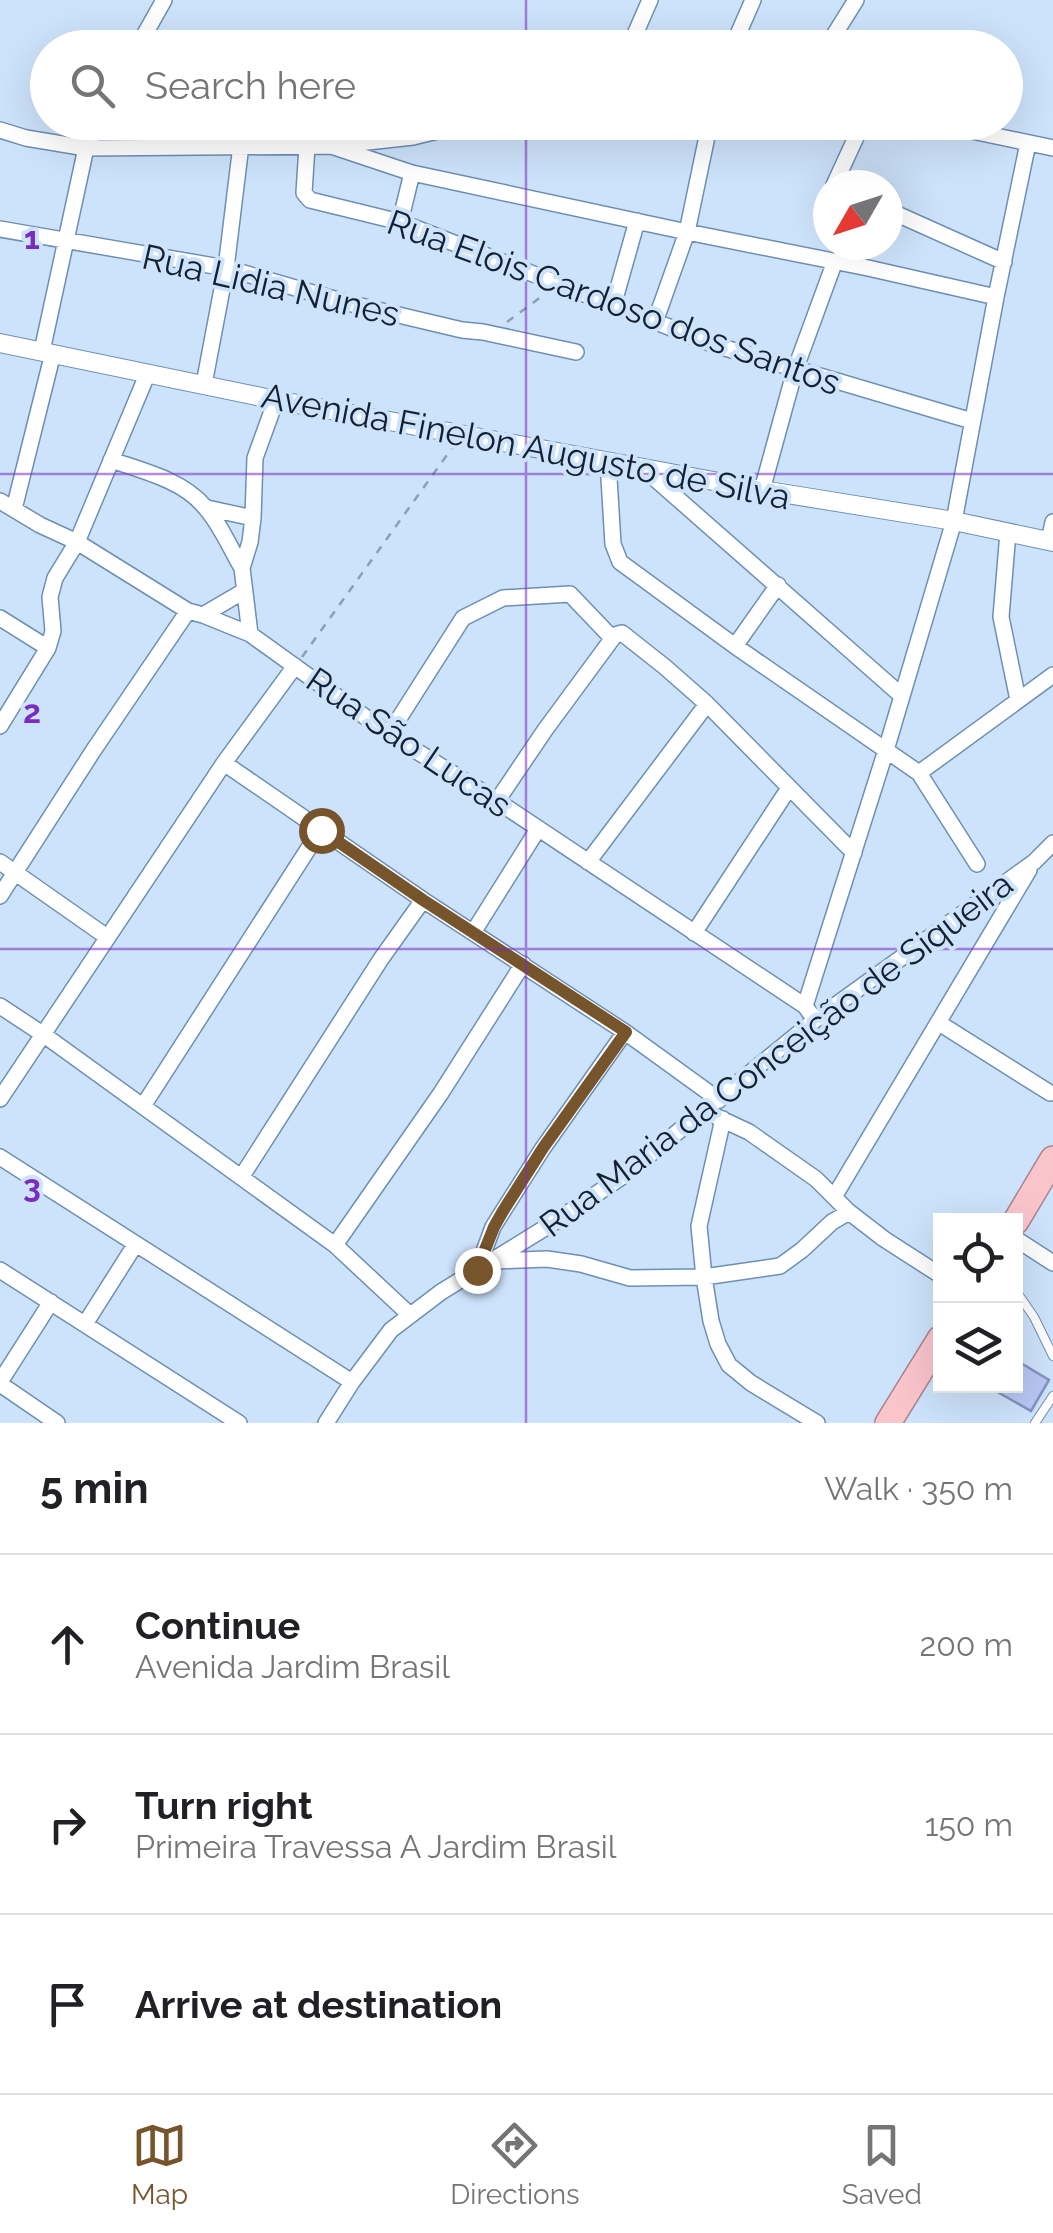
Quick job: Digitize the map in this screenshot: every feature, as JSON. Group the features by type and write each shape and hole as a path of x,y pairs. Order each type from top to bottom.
{"highway":[{"path":"1021,1213 1053,1160"},
{"path":"888,1423 933,1350"}],"street":[{"path":"147,30 164,0"},
{"path":"637,30 650,0"},
{"path":"740,30 753,0"},
{"path":"837,30 856,0"},
{"path":"0,130 30,139"},
{"path":"38,140 86,148 330,146 383,140"},
{"path":"7,505 47,352 90,140"},
{"path":"655,322 687,232 706,140"},
{"path":"841,170 855,140"},
{"path":"1014,140 1053,148"},
{"path":"815,1020 806,1006 954,521 1028,143"},
{"path":"204,384 226,268 242,146"},
{"name":"Rua Elois Cardoso dos Santos","path":"307,146 306,198 400,222 715,345 972,421"},
{"path":"330,146 412,173 996,297"},
{"path":"400,222 412,173"},
{"path":"903,217 1004,262"},
{"path":"613,306 636,221"},
{"name":"Rua Lidia Nunes","path":"0,228 226,268 462,330 576,352"},
{"path":"762,490 796,370 835,261"},
{"name":"Avenida Finelon Augusto de Silva","path":"0,343 644,469 1008,532 1052,535"},
{"path":"0,726 48,648 54,630 50,596 55,578 77,542 148,375"},
{"path":"250,634 242,568 253,518 255,458 276,400"},
{"path":"112,460 156,475 188,492 207,508 242,568"},
{"path":"608,462 613,544 620,562 919,773 976,864"},
{"path":"644,469 902,696"},
{"name":"Rua São Lucas","path":"7,505 195,613 250,634 389,734 806,1006"},
{"path":"207,508 253,518"},
{"path":"1008,532 1002,617 1018,700"},
{"path":"735,646 778,585"},
{"path":"0,896 92,751 195,613 244,591"},
{"path":"389,734 464,618 504,598 570,594 616,635"},
{"path":"0,618 48,648"},
{"path":"497,801 616,635 624,634 707,704 854,853"},
{"path":"0,1100 224,763 295,666"},
{"path":"919,773 1053,675"},
{"path":"588,862 707,704"},
{"path":"224,763 423,900 626,1032 719,1100"},
{"path":"694,933 789,788"},
{"path":"474,931 538,828"},
{"path":"143,1106 321,830"},
{"name":"Rua Maria da Conceição de Siqueira","path":"326,1423 391,1330 441,1292 626,1174 815,1020 1034,862 1053,843"},
{"path":"0,862 107,937"},
{"path":"834,1197 1034,862"},
{"path":"242,1176 423,900"},
{"path":"335,1245 523,964"},
{"path":"0,1006 335,1245 410,1315"},
{"path":"938,1023 1050,1093"},
{"path":"477,1270 494,1227 519,1185 626,1032"},
{"path":"704,1112 748,1132 816,1178 849,1212 933,1270"},
{"path":"722,1119 699,1226 704,1278 718,1344 729,1366 817,1423"},
{"path":"0,1157 352,1382"},
{"path":"492,1260 547,1259 630,1278 704,1278 780,1266 849,1212"},
{"path":"1023,1243 1052,1259"},
{"path":"85,1324 135,1244"},
{"path":"0,1270 239,1423"},
{"path":"51,1302 0,1383 51,1421"}],"lane":[{"path":"1023,1301 1053,1356"},
{"path":"1035,1423 1053,1396"}],"path":[{"path":"483,332 515,318 558,284"},
{"path":"295,666 462,434"}],"building":[{"path":"1023,1364 1049,1380 1031,1411 999,1393 1023,1393"}],"route":[{"path":"321,830 626,1032 503,1211 477,1270"}]}
